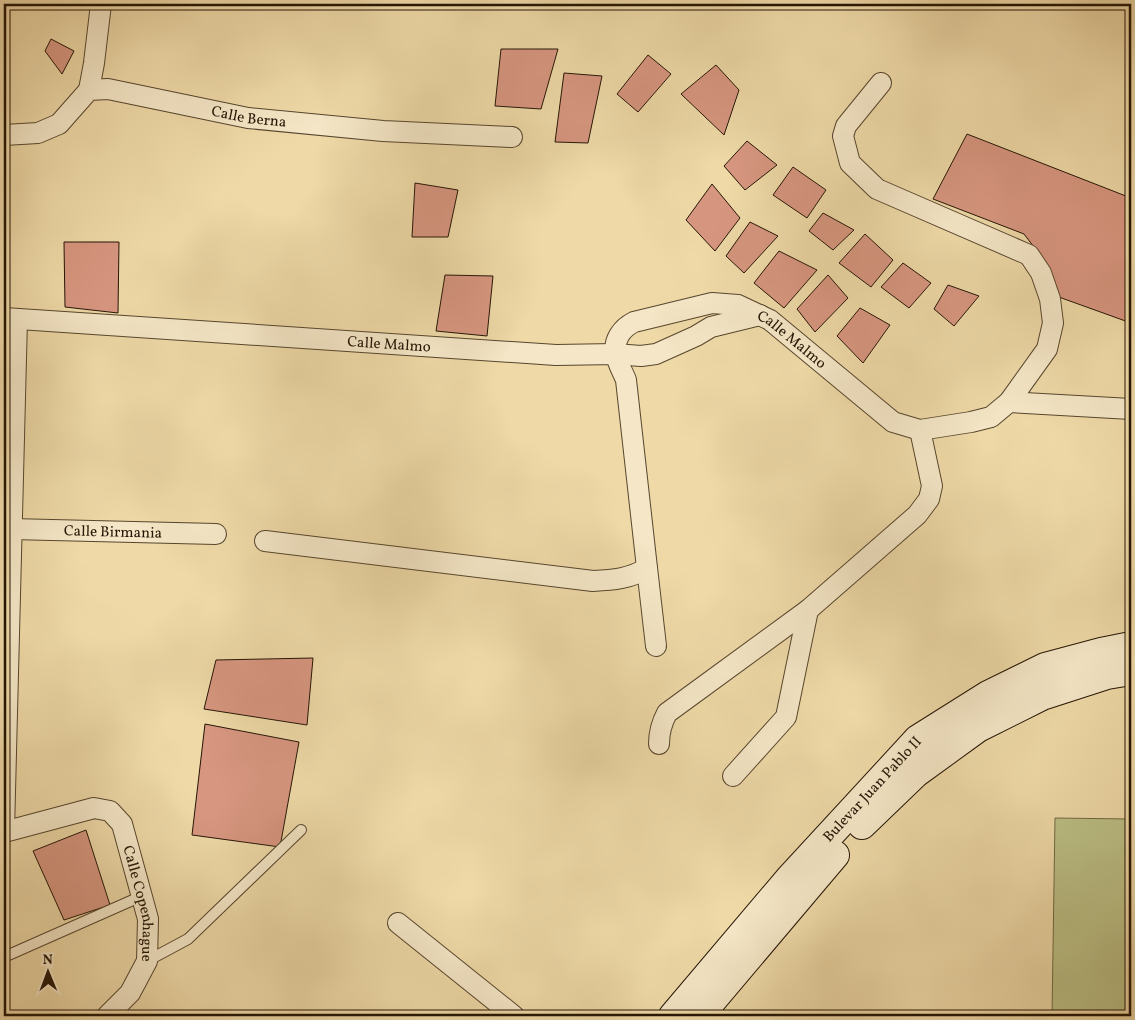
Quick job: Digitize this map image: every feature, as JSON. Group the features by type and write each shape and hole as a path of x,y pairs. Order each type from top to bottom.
{"main road":[{"name":"Bulevar Juan Pablo II","path":"673,1016 789,879 918,739 988,695 1045,667 1131,646"},
{"name":"Bulevar Juan Pablo II","path":"699,1016 845,843 916,773 978,728 1042,696 1107,675 1131,671"}],"street":[{"path":"4,135 38,133 59,124 90,90 101,4"},
{"name":"Calle Malmo","path":"10,318 556,355 616,354 640,356 656,354 711,327 760,315 770,320 893,422 920,430 991,417 1009,402 1047,348 1053,323 1050,299 1041,273 1029,255 877,189 850,163 843,136 846,126 882,83"},
{"name":"Calle Berna","path":"90,90 108,89 248,118 383,131 512,137"},
{"path":"656,646 626,380 616,354 617,339 624,327 634,322 712,304 738,305 760,315"},
{"path":"4,831 11,529 10,318"},
{"path":"1009,402 1131,409"},
{"path":"660,744 659,733 667,714 808,610 917,515 929,499 932,486 920,430"},
{"name":"Calle Birmania","path":"11,529 216,534"},
{"path":"265,541 593,581 615,580 638,574 647,568"},
{"path":"733,776 786,717 808,610"},
{"name":"Calle Copenhague","path":"4,831 94,808 110,812 122,824 148,918 147,961 130,993 105,1014"},
{"path":"398,923 514,1016"}],"lane":[{"path":"147,961 188,940 300,830"},
{"path":"4,957 142,896"}],"green space":[{"path":"1055,818 1131,819 1131,1016 1052,1016"}],"building":[{"path":"51,39 74,51 62,74 45,51"},
{"path":"501,49 558,49 541,109 495,106"},
{"path":"648,55 671,74 638,112 617,94"},
{"path":"716,65 739,90 724,135 681,94"},
{"path":"564,73 602,76 588,143 555,142"},
{"path":"967,134 1131,198 1131,323 1056,296 1040,255 1024,234 933,199"},
{"path":"747,141 777,165 745,190 724,166"},
{"path":"793,167 826,190 807,218 773,195"},
{"path":"415,183 458,190 448,237 412,237"},
{"path":"712,184 740,218 715,251 686,220"},
{"path":"823,213 854,230 833,250 809,231"},
{"path":"750,222 778,236 744,273 726,256"},
{"path":"865,234 893,260 871,287 839,263"},
{"path":"64,242 119,242 118,313 65,307"},
{"path":"779,251 817,270 784,308 754,283"},
{"path":"903,263 931,283 909,308 881,287"},
{"path":"445,275 493,276 487,336 436,331"},
{"path":"828,275 848,298 815,332 797,309"},
{"path":"948,285 979,296 954,326 934,309"},
{"path":"860,308 890,325 863,363 837,336"},
{"path":"313,658 307,725 204,709 216,660"},
{"path":"205,724 299,742 280,847 192,835"},
{"path":"86,830 110,905 64,920 33,851"}]}
